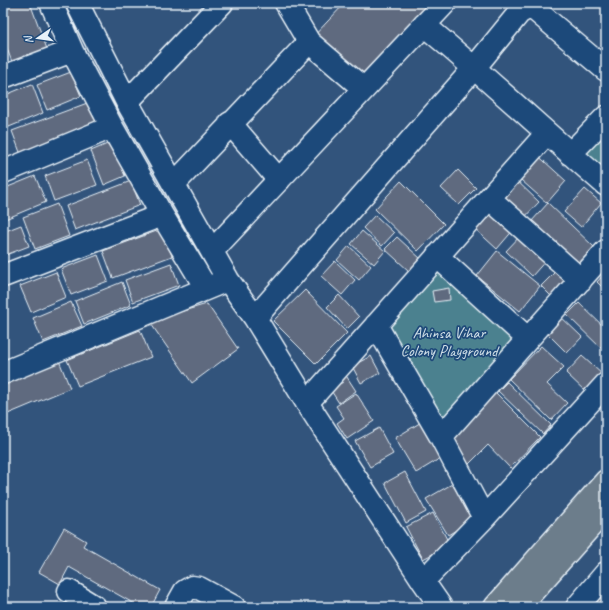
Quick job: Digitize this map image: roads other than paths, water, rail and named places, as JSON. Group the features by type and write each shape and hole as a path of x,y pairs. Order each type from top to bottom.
{"main road":[{"path":"495,607 606,481"},
{"path":"519,607 606,509"}],"street":[{"path":"51,3 72,51 112,127 206,288"},
{"path":"77,3 127,102 228,280 255,318 307,403 441,607"},
{"path":"127,102 222,3"},
{"path":"286,3 309,42 364,89"},
{"path":"212,251 445,3"},
{"path":"255,318 475,67 519,13 526,8 534,9 606,70"},
{"path":"424,25 475,67 606,185"},
{"path":"174,184 230,123 309,42"},
{"path":"3,77 72,51"},
{"path":"570,154 606,117"},
{"path":"230,123 279,180"},
{"path":"3,172 112,127"},
{"path":"307,403 547,133"},
{"path":"489,198 581,280"},
{"path":"3,276 162,214"},
{"path":"441,437 606,251"},
{"path":"437,256 528,339"},
{"path":"3,373 228,280"},
{"path":"376,325 441,437 484,518"},
{"path":"423,581 484,518 606,384"},
{"path":"577,607 606,573"},
{"path":"176,607 185,591 192,587 199,588 234,607"},
{"path":"69,591 96,607"}],"park label":[{"name":"Ahinsa Vihar Colony Playground","path":"449,342"}]}
